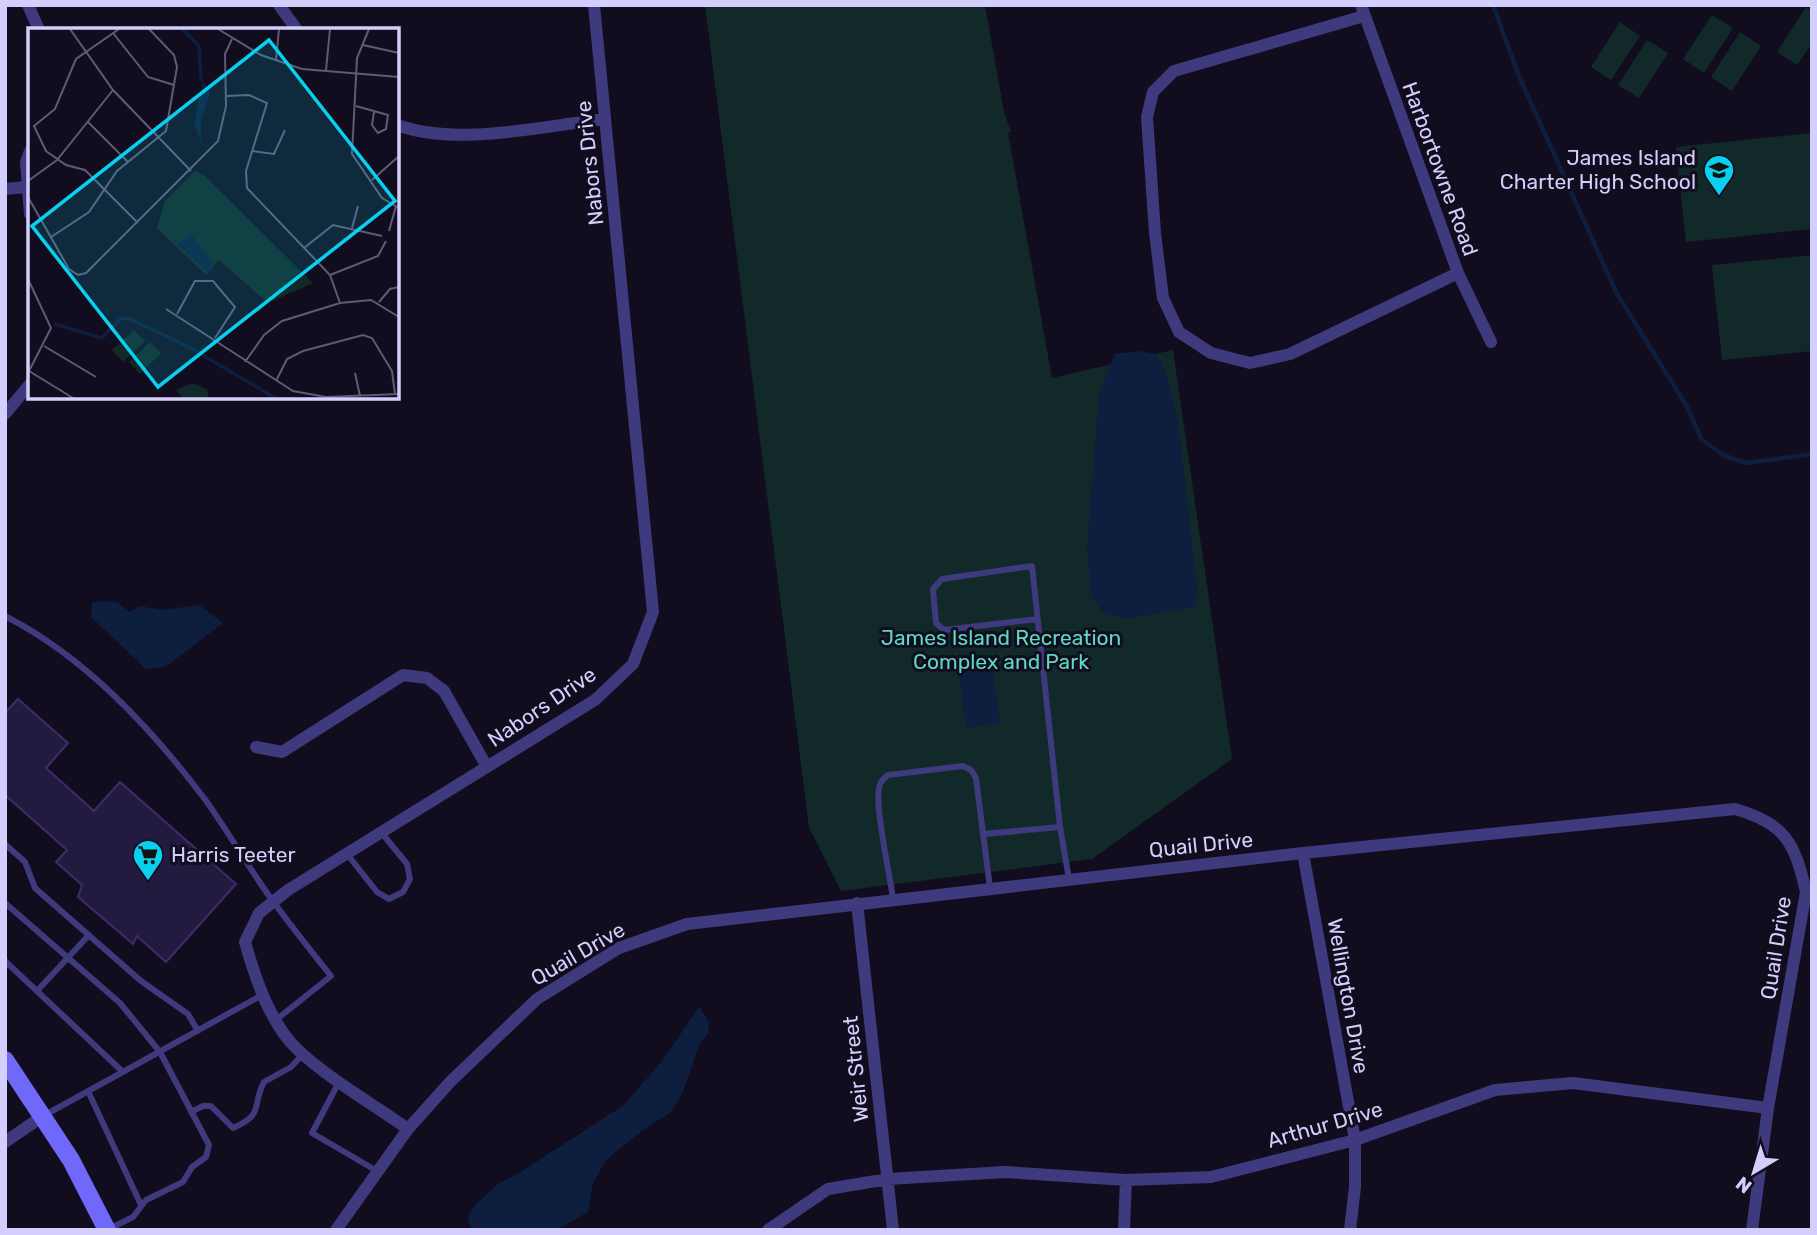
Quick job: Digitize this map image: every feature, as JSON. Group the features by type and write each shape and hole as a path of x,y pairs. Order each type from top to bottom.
{"main road":[{"path":"5,1060 71,1160 107,1230"}],"street":[{"path":"28,5 38,28"},
{"path":"279,5 296,28"},
{"name":"Nabors Drive","path":"408,1129 296,1048 264,994 244,942 259,913 273,902 595,700 633,664 653,612 594,5"},
{"path":"1362,11 1174,71 1153,92 1147,117 1154,233 1163,298 1180,332 1211,353 1250,363 1290,354 1458,273"},
{"name":"Harbortowne Road","path":"1362,11 1458,273 1491,342"},
{"path":"399,130 471,134 605,119"},
{"path":"28,169 28,200"},
{"path":"5,189 26,187"},
{"path":"5,414 28,386"},
{"path":"256,747 282,751 403,675 427,678 444,691 487,767"},
{"name":"Quail Drive","path":"336,1230 408,1129 450,1082 537,999 619,948 687,924 1303,853 1735,809 1761,816 1783,832 1798,858 1805,892 1768,1108 1752,1230"},
{"name":"Wellington Drive","path":"1303,853 1355,1140 1355,1187 1350,1230"},
{"name":"Weir Street","path":"857,903 892,1230"},
{"name":"Arthur Drive","path":"888,1179 1005,1172 1126,1180 1211,1177 1355,1140 1495,1090 1573,1083 1768,1108"},
{"path":"5,1142 43,1116"},
{"path":"768,1230 828,1189 888,1179"},
{"path":"1124,1230 1126,1180"}],"lane":[{"path":"1038,619 944,630 936,624 933,589 942,579 1032,566 1038,619 1060,827 1069,879"},
{"path":"5,616 39,633 87,670 172,759 205,800 273,902 331,976 277,1019"},
{"path":"893,899 878,788 888,775 962,766 971,770 978,786 990,888"},
{"path":"984,834 1060,827"},
{"path":"347,854 377,892 390,899 402,892 410,879 407,864 382,832"},
{"path":"5,844 25,862 35,888 141,981 188,1014 198,1031"},
{"path":"5,903 120,1003 160,1052 209,1145 206,1157 192,1167 183,1182 141,1205 133,1217 107,1230"},
{"path":"37,991 89,935"},
{"path":"5,961 123,1072"},
{"path":"43,1116 264,994"},
{"path":"191,1112 203,1106 211,1106 233,1128 251,1120 258,1110 264,1082 291,1068 303,1054"},
{"path":"340,1081 312,1133 378,1171"},
{"path":"88,1091 141,1205"}],"green space":[{"name":"James Island Recreation Complex and Park","path":"705,5 985,5 1004,112 1011,132 1008,133 1052,378 1173,350 1232,759 1092,859 841,891 809,827"},
{"path":"1806,7 1812,11 1812,43 1797,65 1777,52"},
{"path":"1712,15 1733,28 1704,73 1683,59"},
{"path":"1620,22 1640,36 1611,80 1591,67"},
{"path":"1740,32 1761,46 1732,91 1711,77"},
{"path":"1647,40 1668,53 1639,98 1618,85"},
{"path":"1812,133 1812,229 1686,242 1676,147"},
{"path":"1812,255 1812,351 1722,360 1712,265"}],"water":[{"path":"1140,351 1157,354 1166,373 1178,419 1197,587 1196,606 1127,619 1105,614 1091,596 1087,545 1099,393 1115,354"},
{"path":"117,602 130,612 140,606 161,610 199,605 223,623 165,667 146,669 91,617 92,603"},
{"path":"992,664 1000,723 966,728 958,669"},
{"path":"699,1007 708,1020 709,1032 700,1043 681,1097 670,1113 644,1129 606,1160 593,1183 588,1212 556,1230 471,1230 468,1216 476,1204 499,1183 519,1173 624,1105 662,1061"}],"building":[{"path":"18,699 68,743 46,768 94,811 120,782 236,884 166,962 137,936 133,944 78,897 82,885 56,862 67,850 5,795 5,713"}],"waterway":[{"path":"1493,5 1518,74 1617,294 1686,405 1702,440 1725,456 1747,463 1812,454"}],"place":[{"name":"James Island Charter High School","path":"1719,197"},
{"name":"Harris Teeter","path":"148,882"}]}
